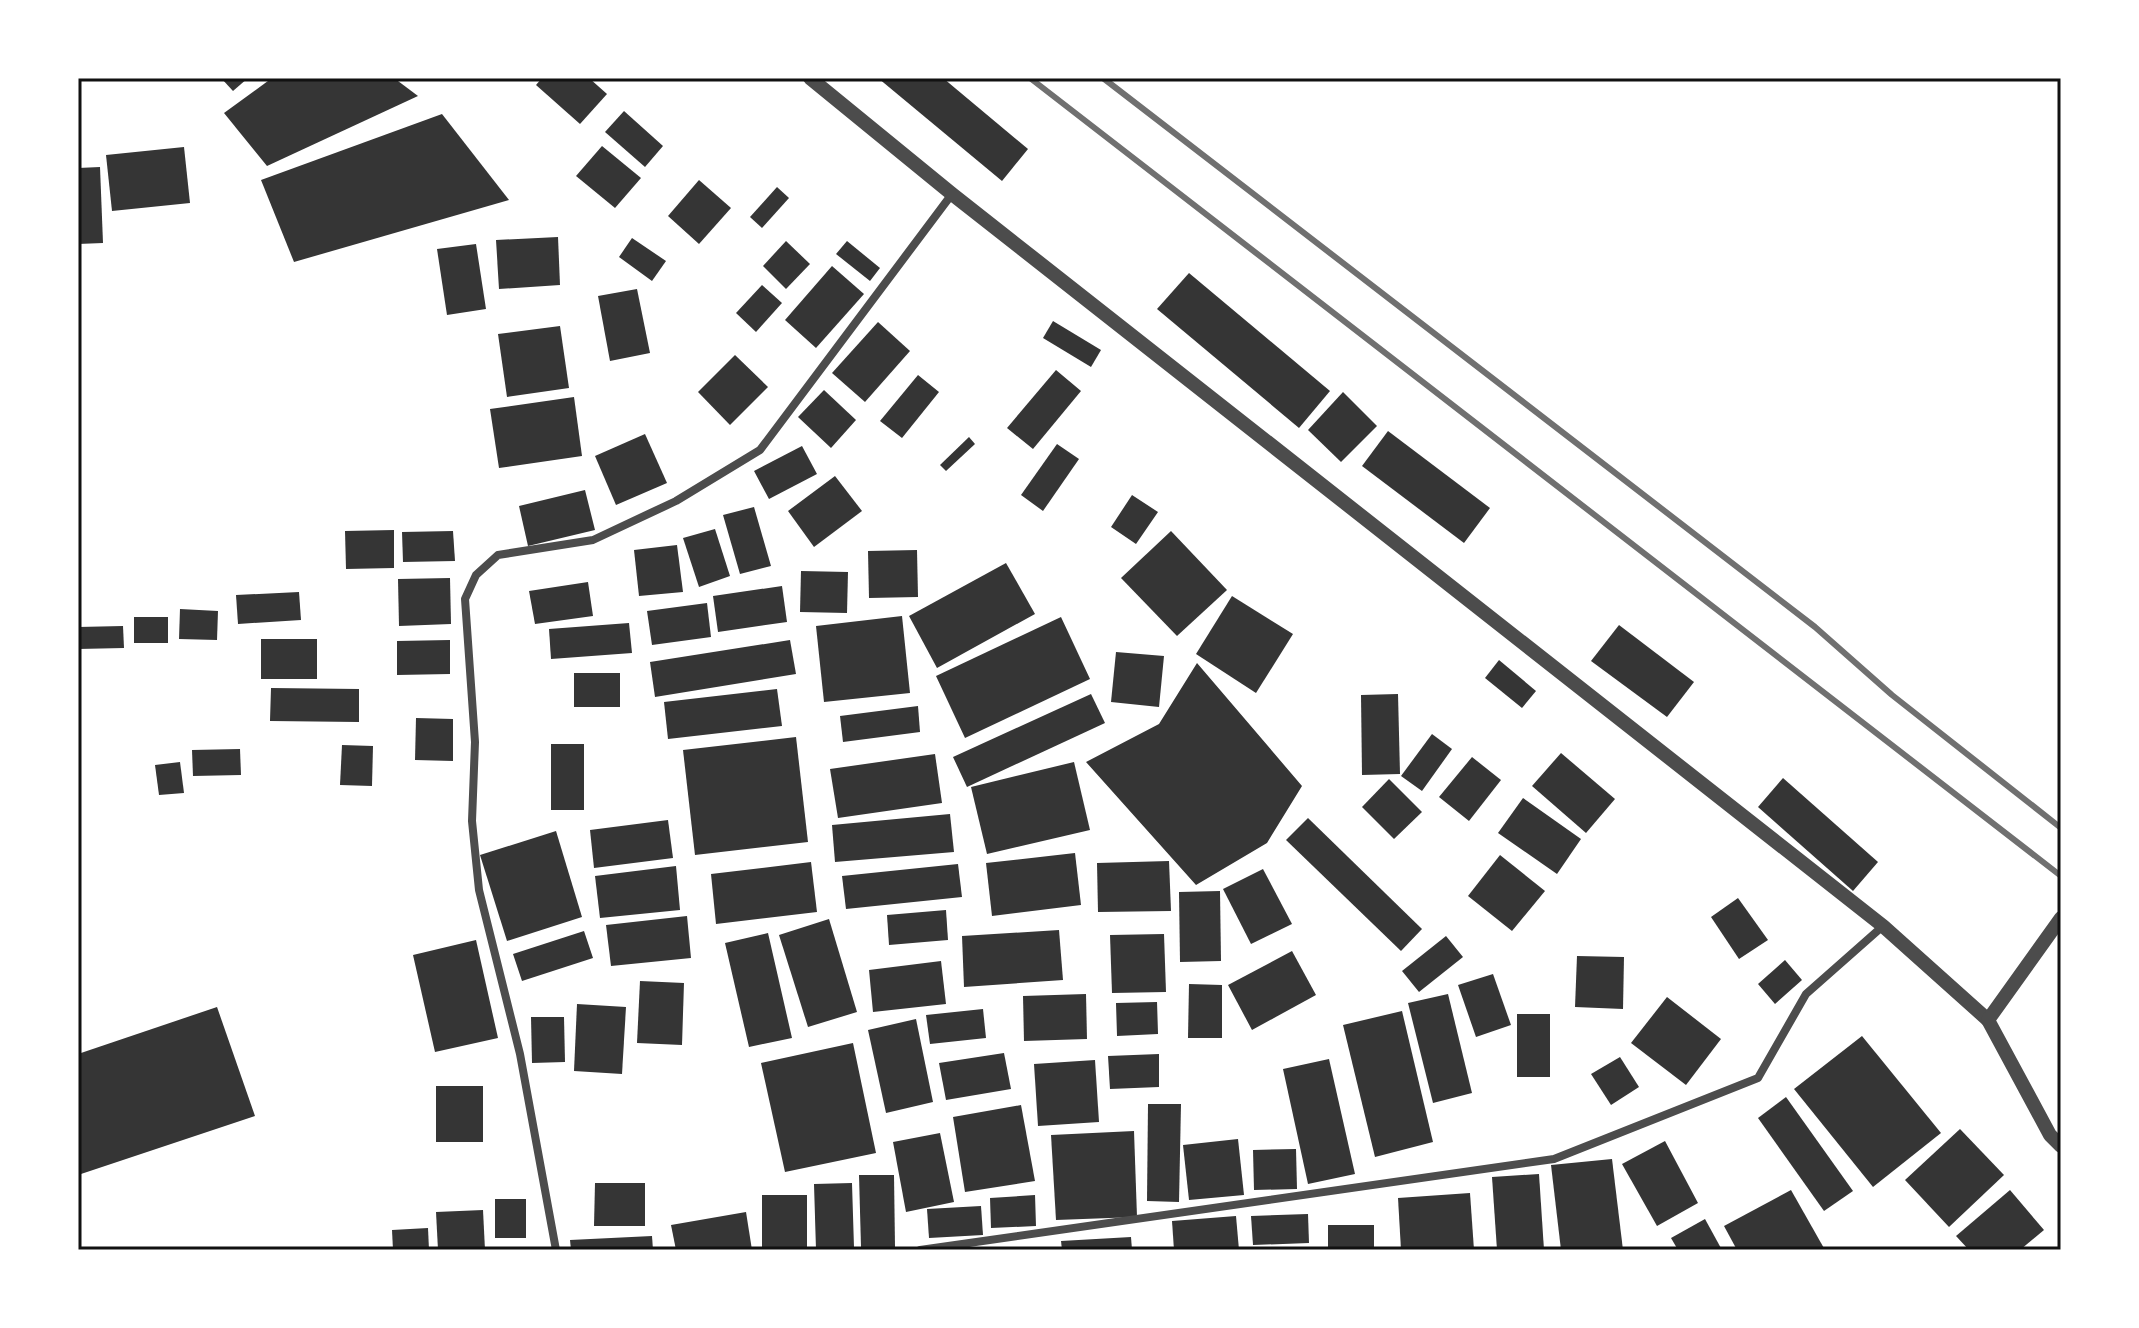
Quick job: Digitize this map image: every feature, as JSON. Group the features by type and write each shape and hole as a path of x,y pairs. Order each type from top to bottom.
{"street":[{"path":"810,78 952,194 1883,926 1988,1020 2050,1135 2061,1146"},
{"path":"556,1250 520,1054 479,890 472,821 475,742 465,599 476,575 498,555 593,540 676,501 760,450 952,194"},
{"path":"1988,1020 2061,918"},
{"path":"920,1250 1554,1159 1758,1078 1806,994 1883,926"}],"building":[{"path":"221,78 248,78 233,91"},
{"path":"272,78 394,78 418,96 267,166 224,113"},
{"path":"542,78 589,78 607,94 580,124 536,85"},
{"path":"878,78 943,78 1028,149 1002,181"},
{"path":"624,111 663,146 645,167 605,132"},
{"path":"442,114 509,200 294,262 261,180"},
{"path":"602,146 641,178 615,208 576,176"},
{"path":"184,147 190,203 112,211 106,155"},
{"path":"100,167 103,243 78,244 78,168"},
{"path":"699,180 731,208 699,244 668,216"},
{"path":"777,187 789,198 762,228 750,217"},
{"path":"558,237 560,285 499,289 496,240"},
{"path":"632,238 666,261 652,281 619,257"},
{"path":"786,241 810,264 786,289 763,266"},
{"path":"847,241 880,268 870,281 836,254"},
{"path":"476,244 486,309 447,315 437,249"},
{"path":"832,266 864,294 816,348 785,320"},
{"path":"1189,273 1330,391 1299,428 1157,309"},
{"path":"762,285 782,303 756,332 736,313"},
{"path":"637,289 650,353 610,361 598,296"},
{"path":"1053,321 1101,350 1091,367 1043,338"},
{"path":"878,322 910,351 865,402 832,373"},
{"path":"560,326 569,388 507,397 498,334"},
{"path":"735,355 768,387 730,425 698,392"},
{"path":"1056,370 1081,391 1033,449 1007,428"},
{"path":"918,375 939,392 902,438 880,421"},
{"path":"824,390 856,420 831,448 798,417"},
{"path":"1343,392 1377,426 1341,462 1308,430"},
{"path":"574,397 582,456 499,468 490,409"},
{"path":"1388,431 1490,508 1464,543 1362,466"},
{"path":"645,434 667,483 616,505 595,456"},
{"path":"969,437 975,444 946,471 940,465"},
{"path":"1057,444 1079,459 1043,511 1021,495"},
{"path":"802,446 817,474 769,499 754,471"},
{"path":"835,476 862,511 814,547 788,511"},
{"path":"585,490 595,530 528,546 519,506"},
{"path":"1132,495 1158,512 1136,544 1111,527"},
{"path":"754,507 771,566 740,574 723,515"},
{"path":"715,529 730,576 699,587 683,538"},
{"path":"394,530 394,568 346,569 345,531"},
{"path":"453,531 455,561 403,562 402,532"},
{"path":"1171,531 1227,590 1177,636 1121,578"},
{"path":"677,545 683,592 639,596 634,550"},
{"path":"917,550 918,597 869,598 868,551"},
{"path":"1006,563 1035,614 937,668 909,616"},
{"path":"801,571 848,572 847,613 800,612"},
{"path":"450,578 451,624 399,626 398,579"},
{"path":"588,582 593,616 535,624 529,591"},
{"path":"782,586 787,622 718,632 713,596"},
{"path":"299,592 301,620 238,624 236,595"},
{"path":"1232,596 1293,634 1256,693 1196,654"},
{"path":"707,603 711,637 652,645 647,611"},
{"path":"180,609 218,611 217,640 179,639"},
{"path":"902,616 910,693 824,702 816,626"},
{"path":"134,617 168,617 168,643 134,643"},
{"path":"1061,617 1090,679 965,738 936,676"},
{"path":"629,623 632,653 551,659 549,629"},
{"path":"1619,625 1694,682 1667,717 1591,661"},
{"path":"123,626 124,648 78,649 78,627"},
{"path":"261,639 317,639 317,679 261,679"},
{"path":"450,640 450,674 397,675 397,641"},
{"path":"790,640 796,674 655,697 650,662"},
{"path":"1116,652 1164,656 1159,707 1111,702"},
{"path":"1499,660 1536,691 1522,708 1485,678"},
{"path":"1197,663 1302,786 1267,843 1196,885 1086,762 1159,724"},
{"path":"574,673 620,673 620,707 574,707"},
{"path":"271,688 359,689 359,722 270,721"},
{"path":"777,689 782,726 668,739 664,702"},
{"path":"1091,694 1105,723 967,787 953,757"},
{"path":"1398,694 1400,774 1362,775 1361,695"},
{"path":"918,706 920,732 843,742 840,716"},
{"path":"416,718 453,719 453,761 415,760"},
{"path":"1432,734 1452,749 1422,791 1401,776"},
{"path":"796,737 808,842 695,855 683,750"},
{"path":"551,744 584,744 584,810 551,810"},
{"path":"342,745 373,746 372,786 340,785"},
{"path":"240,749 241,775 193,776 192,750"},
{"path":"1561,753 1615,799 1586,833 1532,786"},
{"path":"935,754 942,803 838,818 830,769"},
{"path":"1472,757 1501,780 1469,821 1439,797"},
{"path":"180,762 184,793 159,795 155,765"},
{"path":"1074,762 1090,830 987,854 971,787"},
{"path":"1783,778 1878,862 1853,891 1758,807"},
{"path":"1389,779 1422,812 1394,839 1362,807"},
{"path":"1523,798 1581,839 1557,874 1498,833"},
{"path":"950,814 954,852 835,862 832,825"},
{"path":"1308,818 1422,929 1401,951 1286,840"},
{"path":"668,820 673,858 594,868 590,830"},
{"path":"556,831 582,917 507,941 480,855"},
{"path":"1075,853 1081,905 992,916 986,863"},
{"path":"1500,855 1545,891 1512,931 1468,896"},
{"path":"1169,861 1171,911 1098,912 1097,863"},
{"path":"811,862 817,912 716,924 711,874"},
{"path":"958,864 962,897 846,909 842,876"},
{"path":"676,866 680,910 600,918 595,876"},
{"path":"1263,869 1292,924 1251,944 1223,889"},
{"path":"1220,891 1221,961 1180,962 1179,892"},
{"path":"1738,898 1768,940 1739,959 1711,917"},
{"path":"946,910 948,940 889,945 887,915"},
{"path":"687,916 691,958 611,966 606,925"},
{"path":"829,919 857,1012 808,1027 779,935"},
{"path":"1059,930 1063,980 964,987 962,936"},
{"path":"584,931 593,958 522,981 513,954"},
{"path":"768,933 792,1038 749,1047 725,943"},
{"path":"1164,934 1166,992 1112,993 1110,935"},
{"path":"1446,936 1463,957 1419,992 1402,971"},
{"path":"476,940 498,1038 435,1052 413,955"},
{"path":"1292,951 1316,995 1252,1030 1228,985"},
{"path":"1577,956 1624,957 1623,1009 1575,1007"},
{"path":"1785,960 1802,980 1775,1004 1758,984"},
{"path":"941,961 946,1004 873,1012 869,970"},
{"path":"1493,974 1511,1025 1476,1037 1458,985"},
{"path":"640,981 684,983 682,1045 637,1043"},
{"path":"1189,984 1222,985 1222,1038 1188,1038"},
{"path":"1086,994 1087,1039 1024,1041 1023,996"},
{"path":"1448,994 1472,1093 1433,1103 1408,1003"},
{"path":"1667,997 1721,1039 1686,1085 1631,1043"},
{"path":"1157,1002 1158,1034 1117,1036 1116,1003"},
{"path":"577,1004 626,1007 622,1074 574,1071"},
{"path":"217,1007 255,1116 78,1175 78,1054"},
{"path":"983,1009 986,1038 930,1044 926,1015"},
{"path":"1402,1011 1433,1142 1375,1157 1343,1025"},
{"path":"1517,1014 1550,1014 1550,1077 1517,1077"},
{"path":"531,1017 564,1017 565,1062 532,1063"},
{"path":"916,1019 933,1102 886,1113 868,1030"},
{"path":"1862,1036 1941,1133 1873,1187 1794,1089"},
{"path":"853,1043 876,1153 785,1172 761,1063"},
{"path":"1004,1053 1011,1089 946,1100 939,1063"},
{"path":"1159,1054 1159,1087 1110,1089 1108,1056"},
{"path":"1620,1057 1639,1087 1611,1105 1591,1074"},
{"path":"1329,1059 1355,1174 1308,1184 1283,1069"},
{"path":"1095,1060 1099,1122 1038,1126 1034,1064"},
{"path":"436,1086 483,1086 483,1142 436,1142"},
{"path":"1786,1097 1853,1191 1824,1211 1758,1118"},
{"path":"1148,1104 1181,1104 1179,1202 1147,1201"},
{"path":"1021,1105 1035,1181 965,1192 953,1117"},
{"path":"1960,1129 2004,1175 1949,1227 1905,1180"},
{"path":"1134,1131 1137,1217 1056,1220 1051,1135"},
{"path":"940,1133 954,1202 906,1212 893,1142"},
{"path":"1238,1139 1244,1195 1189,1200 1183,1145"},
{"path":"1665,1141 1698,1203 1657,1226 1622,1164"},
{"path":"1296,1149 1297,1189 1254,1190 1253,1150"},
{"path":"1612,1159 1623,1250 1561,1250 1551,1165"},
{"path":"1539,1174 1544,1250 1497,1250 1492,1177"},
{"path":"859,1175 894,1175 895,1247 861,1247"},
{"path":"595,1183 645,1183 645,1226 594,1226"},
{"path":"852,1183 854,1248 816,1250 814,1184"},
{"path":"1791,1190 1825,1250 1737,1250 1724,1226"},
{"path":"2010,1190 2044,1230 2020,1250 1969,1250 1956,1236"},
{"path":"1470,1193 1474,1250 1401,1250 1398,1198"},
{"path":"762,1195 807,1195 807,1250 762,1250"},
{"path":"1035,1195 1036,1226 991,1228 990,1198"},
{"path":"495,1199 526,1199 526,1238 495,1238"},
{"path":"981,1206 983,1235 929,1238 927,1209"},
{"path":"483,1210 485,1250 438,1250 436,1212"},
{"path":"746,1212 752,1250 676,1250 671,1225"},
{"path":"1308,1214 1309,1243 1253,1245 1251,1216"},
{"path":"1236,1216 1239,1250 1174,1250 1172,1221"},
{"path":"1705,1219 1722,1250 1678,1250 1671,1238"},
{"path":"1328,1225 1374,1225 1374,1250 1328,1250"},
{"path":"428,1228 429,1250 393,1250 392,1230"},
{"path":"652,1236 653,1250 571,1250 570,1240"},
{"path":"1131,1237 1132,1250 1062,1250 1061,1241"}],"railway":[{"path":"1030,78 2061,876"},
{"path":"1103,78 1815,627 1892,695 2061,828"}]}
